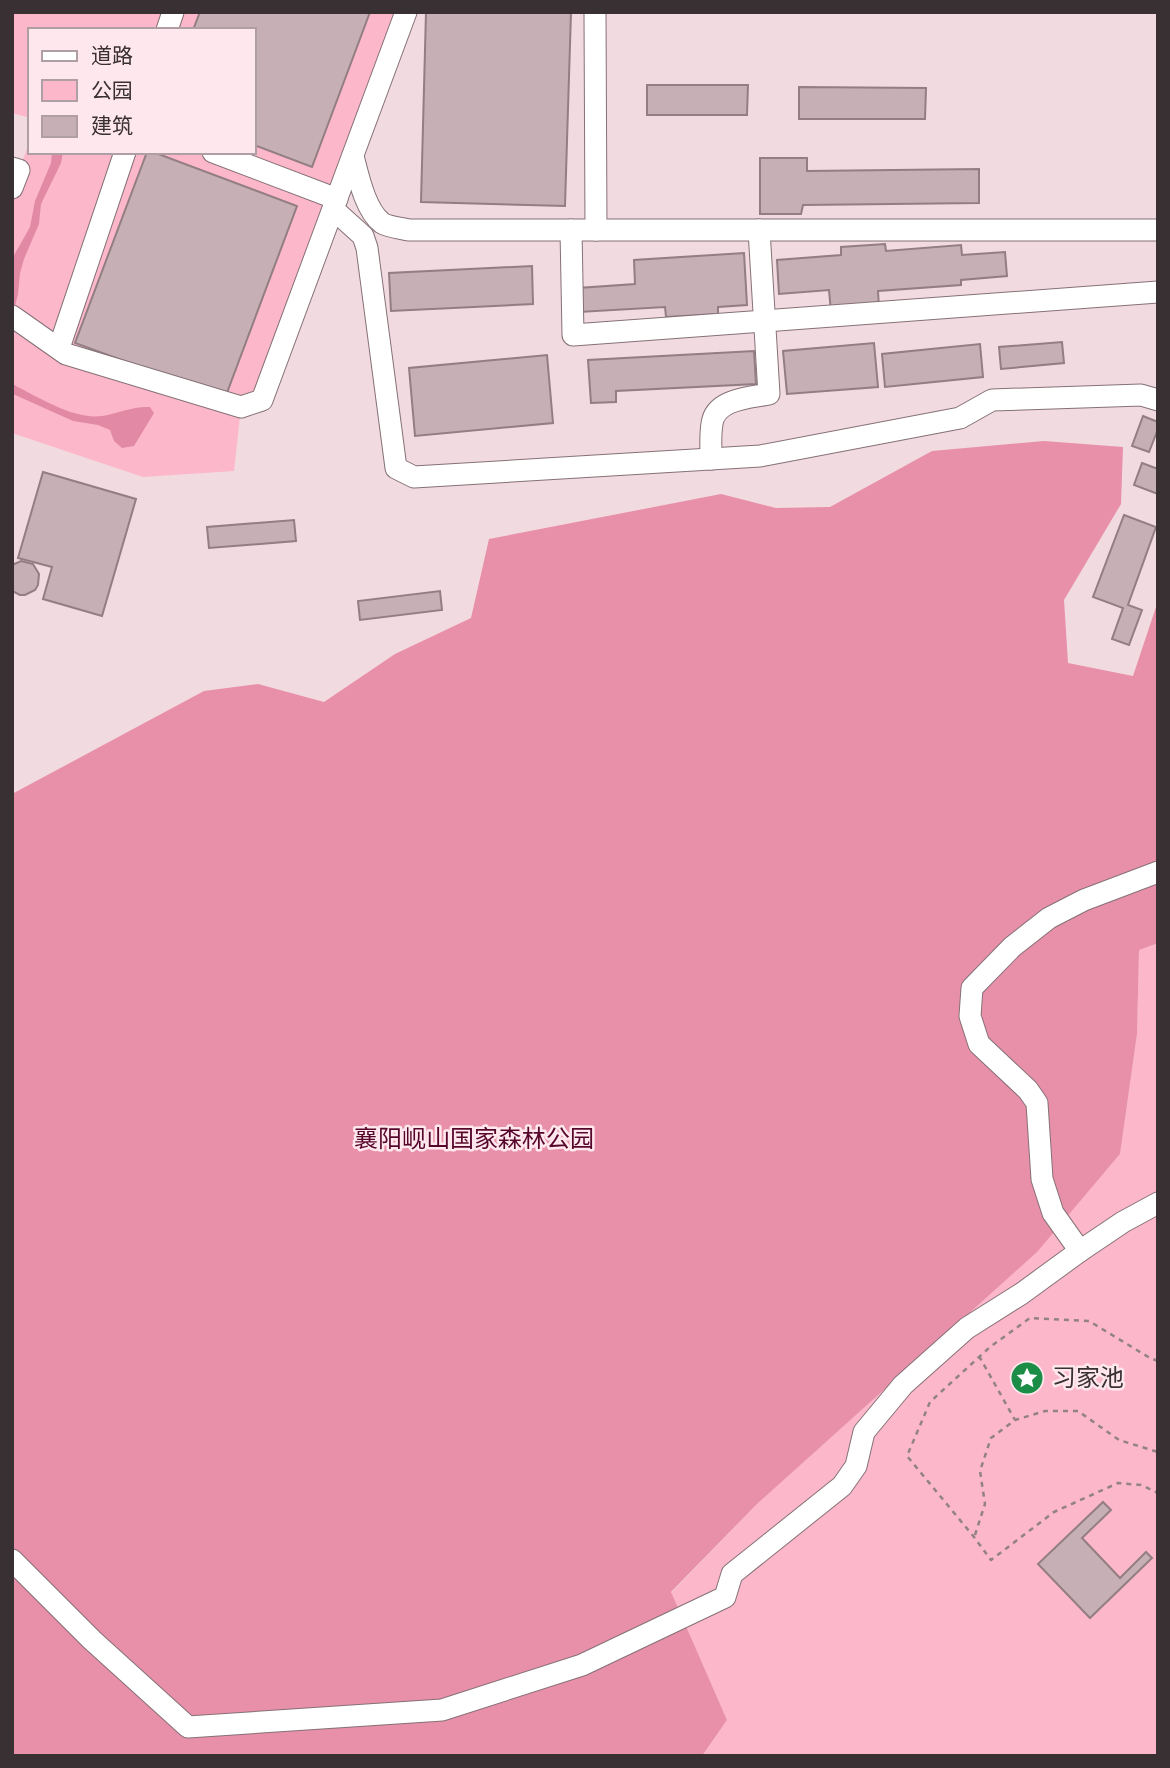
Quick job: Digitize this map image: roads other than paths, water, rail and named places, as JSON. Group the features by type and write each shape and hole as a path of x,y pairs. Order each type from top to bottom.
{"street":[{"path":"12,316 66,354 241,407 262,400 406,12"},
{"path":"594,12 596,230"},
{"path":"59,348 124,154"},
{"path":"218,154 336,200 363,236 367,248 396,468 414,477 760,456 960,418 992,400 1140,394 1158,400"},
{"path":"353,156 361,186 373,213 383,224 409,230 1158,230"},
{"path":"12,168 19,170 12,188"},
{"path":"336,200 350,186 361,186"},
{"path":"363,236 379,220"},
{"path":"571,230 573,335 1158,292"},
{"path":"711,459 712,421 723,405 769,394 759,230"},
{"path":"1080,1251 1053,1213 1042,1180 1037,1103 1028,1090 979,1044 970,1016 972,988 1012,947 1049,918 1084,900 1158,873"},
{"path":"12,1560 92,1640 188,1727 442,1710 582,1665 725,1597 732,1574 842,1486 856,1466 864,1432 903,1385 967,1328 1021,1294 1123,1222 1158,1203"}],"place":[{"name":"习家池","path":"1027,1378"}],"park label":[{"name":"襄阳岘山国家森林公园","path":"474,1139"}]}
